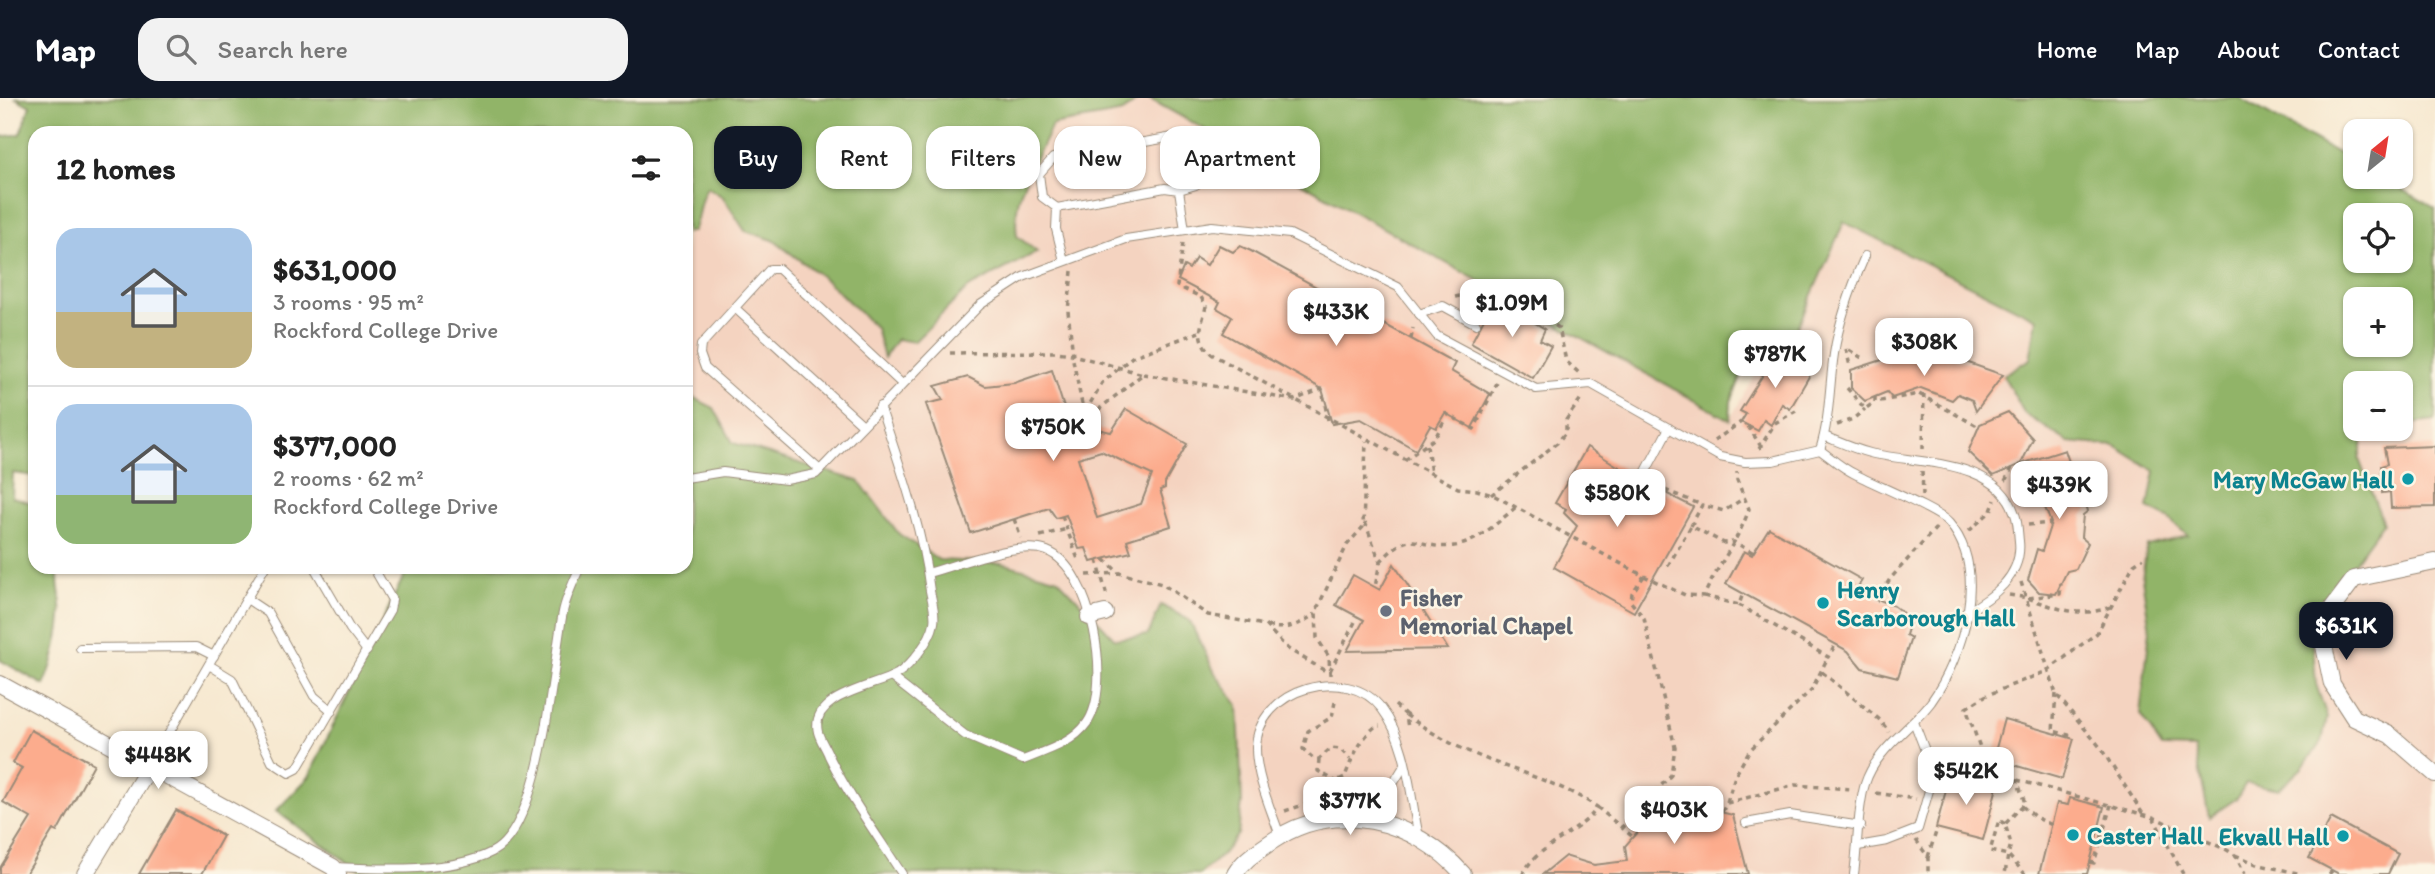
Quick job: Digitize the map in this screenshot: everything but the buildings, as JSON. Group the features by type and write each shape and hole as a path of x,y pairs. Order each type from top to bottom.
{"street":[{"path":"2435,562 2354,579 2333,607 2323,641 2332,684 2354,718 2390,735 2435,774"},
{"path":"1089,617 1106,604"},
{"path":"0,684 335,870"},
{"path":"85,874 150,766"},
{"path":"1236,874 1242,863 1280,836 1334,817 1386,821 1447,856 1463,874"}],"lane":[{"path":"1179,136 1198,146 1206,160 1196,185 1179,190 1165,188 1057,208 1042,197 1040,174 1054,158 1179,136"},
{"path":"1179,190 1181,231"},
{"path":"1057,208 1056,229 1064,261"},
{"path":"693,477 723,472 786,480 816,474 880,405 980,305 1023,277 1126,239 1212,226 1290,234 1398,287 1437,336 1535,389 1591,384 1720,457 1757,461 1820,450 1852,473 1948,522 1962,545 1971,585 1965,613 1947,675 1914,722 1882,754 1865,791 1854,874"},
{"path":"1820,450 1827,425 1836,341 1849,292 1865,256"},
{"path":"820,470 705,368 699,354 701,345 770,269 779,269 902,384"},
{"path":"1419,314 1443,306 1476,324"},
{"path":"735,308 863,425"},
{"path":"880,405 912,503 928,573 934,623 925,644 900,672 849,692 826,705 818,717 817,731 840,778 902,874"},
{"path":"1644,475 1669,428"},
{"path":"1824,436 1870,453 1973,472 2000,491 2015,513 2020,548 2012,572 1997,593 1965,613"},
{"path":"891,677 965,735 1023,760 1066,742 1087,723 1098,695 1096,642 1074,573 1064,560 1046,550 1026,547 928,573"},
{"path":"150,766 261,574"},
{"path":"318,574 350,629 367,651"},
{"path":"209,665 232,679 272,762 289,773 297,769 390,610 392,600 377,574"},
{"path":"335,870 464,863 494,852 513,833 532,794 563,608 577,574"},
{"path":"247,598 268,613 314,695 331,711"},
{"path":"80,648 196,647 214,656"},
{"path":"1280,836 1256,747 1263,716 1286,697 1316,685 1346,686 1368,696 1381,707 1392,726 1404,765 1419,840"},
{"path":"1858,846 1917,829 1927,800 1931,766 1914,722"},
{"path":"1371,820 1404,765"},
{"path":"1746,823 1790,815 1860,826"}],"path":[{"path":"1181,231 1184,247 1177,286 1203,295 1206,306 1199,332 1200,342 1213,355 1328,420 1458,488 1491,495 1685,595 1704,596 1739,605 1828,657"},
{"path":"1064,261 1072,272 1068,311 1087,431"},
{"path":"1447,296 1459,297 1490,290 1531,310 1559,328 1566,361 1591,384 1566,420 1566,432 1557,443 1491,495"},
{"path":"1084,414 1102,383 1132,357 1199,332"},
{"path":"1849,350 1862,358"},
{"path":"928,357 943,353 1056,352 1122,366 1143,374 1294,400 1322,389 1328,420"},
{"path":"1445,413 1474,429 1503,372"},
{"path":"1084,414 1093,414 1143,374"},
{"path":"1847,388 1865,409"},
{"path":"1827,425 1844,424 1875,400 1919,394 1979,427"},
{"path":"1757,461 1760,445 1775,423 1796,411"},
{"path":"1405,460 1435,438 1444,421 1441,420"},
{"path":"1704,596 1749,509 1737,480 1738,456 1711,443 1741,422"},
{"path":"1748,426 1760,445"},
{"path":"1366,440 1363,471 1365,520 1380,562"},
{"path":"1427,445 1431,474"},
{"path":"1665,490 1724,512 1744,498"},
{"path":"1668,566 1702,505"},
{"path":"1375,587 1380,562 1394,546 1410,539 1457,546 1472,540 1515,508"},
{"path":"1062,516 1084,574"},
{"path":"1332,673 1329,657 1317,638 1316,613 1347,545 1363,527 1365,520"},
{"path":"2026,525 2051,523"},
{"path":"1691,526 1724,543 1734,542 1754,553"},
{"path":"1031,539 1067,529"},
{"path":"1980,783 1987,767 1966,708 1985,696 2047,671 2097,634 2134,564 2143,558"},
{"path":"1104,559 1119,573"},
{"path":"1097,560 1106,604"},
{"path":"2012,572 2028,598 2047,671 2056,694 2100,747 2143,814"},
{"path":"1101,576 1119,573 1162,584 1208,615 1278,628 1296,626 1316,613"},
{"path":"1622,827 1671,775 1675,747 1644,618 1631,602 1632,593 1644,576"},
{"path":"2028,598 2060,594 2061,583"},
{"path":"1739,605 1743,593"},
{"path":"1997,593 2028,598 2070,614 2100,611 2113,606"},
{"path":"1332,673 1357,617"},
{"path":"1265,625 1288,649 1332,673"},
{"path":"1722,813 1735,776 1749,751 1812,689 1836,644"},
{"path":"1821,672 1880,720"},
{"path":"1322,675 1332,673"},
{"path":"2056,694 2053,731 2074,736"},
{"path":"1392,701 1406,715 1436,736 1475,755 1544,778 1597,807 1633,837"},
{"path":"1318,758 1306,754 1303,742 1312,727 1332,717 1335,702"},
{"path":"1406,715 1411,735"},
{"path":"1336,781 1345,777 1350,759 1371,730 1380,726"},
{"path":"1318,758 1331,748 1340,749 1350,759"},
{"path":"1318,758 1318,771 1336,781"},
{"path":"1987,767 2017,780 2153,817 2260,865 2302,874"},
{"path":"2005,824 2025,803 2017,780"},
{"path":"1274,816 1305,802 1333,796 1337,791 1336,781"},
{"path":"1727,803 1795,785 1927,800"},
{"path":"2090,862 2094,863 2111,805"},
{"path":"2022,806 2035,817 2052,825"},
{"path":"1523,874 1547,848 1578,826 1597,807"},
{"path":"2153,817 2183,874"},
{"path":"2005,874 2008,855 2011,844 2005,824 1999,820 1990,851 2008,855 2025,874"},
{"path":"1928,874 1928,857 1936,832"},
{"path":"1910,833 1928,857"},
{"path":"2235,855 2245,874"}],"shaded area":[{"path":"719,98 1173,98 1222,126 1160,126 1160,189 1320,189 1320,183 1730,419 1914,98 2343,212 2343,273 2413,273 2413,253 2435,237 2435,874 386,874 679,574 693,574 693,142"}],"green space":[{"path":"16,98 1140,98 1123,112 1052,125 1040,150 1040,126 926,126 926,189 1022,189 1016,220 1017,236 1037,252 968,288 914,342 897,339 884,358 876,328 826,280 773,240 745,231 723,197 707,187 693,231 693,126 28,126 28,475 13,473 12,497 28,502 28,574 58,574 61,605 59,634 44,685 0,660 0,137 20,134 30,106"},
{"path":"1148,98 2240,98 2343,156 2343,189 2401,189 2435,208 2435,421 2413,424 2413,371 2343,371 2343,441 2363,441 2359,459 2383,523 2328,599 2312,632 2316,684 2327,717 2322,741 2302,768 2279,789 2246,783 2237,798 2209,817 2195,748 2162,747 2140,714 2150,630 2142,578 2147,546 2188,536 2168,518 2148,508 2155,471 2115,446 2068,442 2025,414 2003,375 2030,359 2037,319 1844,222 1793,337 1749,357 1731,401 1730,420 1312,189 1320,189 1320,126 1199,126"},
{"path":"693,398 714,408 733,443 859,481 899,534 939,560 1002,563 1058,579 1115,639 1148,635 1161,605 1189,620 1215,673 1238,705 1242,803 1238,834 1222,855 1200,874 364,874 276,811 309,777 405,574 693,574"}],"place":[{"name":"Mary McGaw Hall","path":"2408,479"},
{"name":"Henry Scarborough Hall","path":"1823,603"},
{"name":"Fisher Memorial Chapel","path":"1386,611"},
{"name":"Caster Hall","path":"2073,835"},
{"name":"Ekvall Hall","path":"2343,836"}]}
